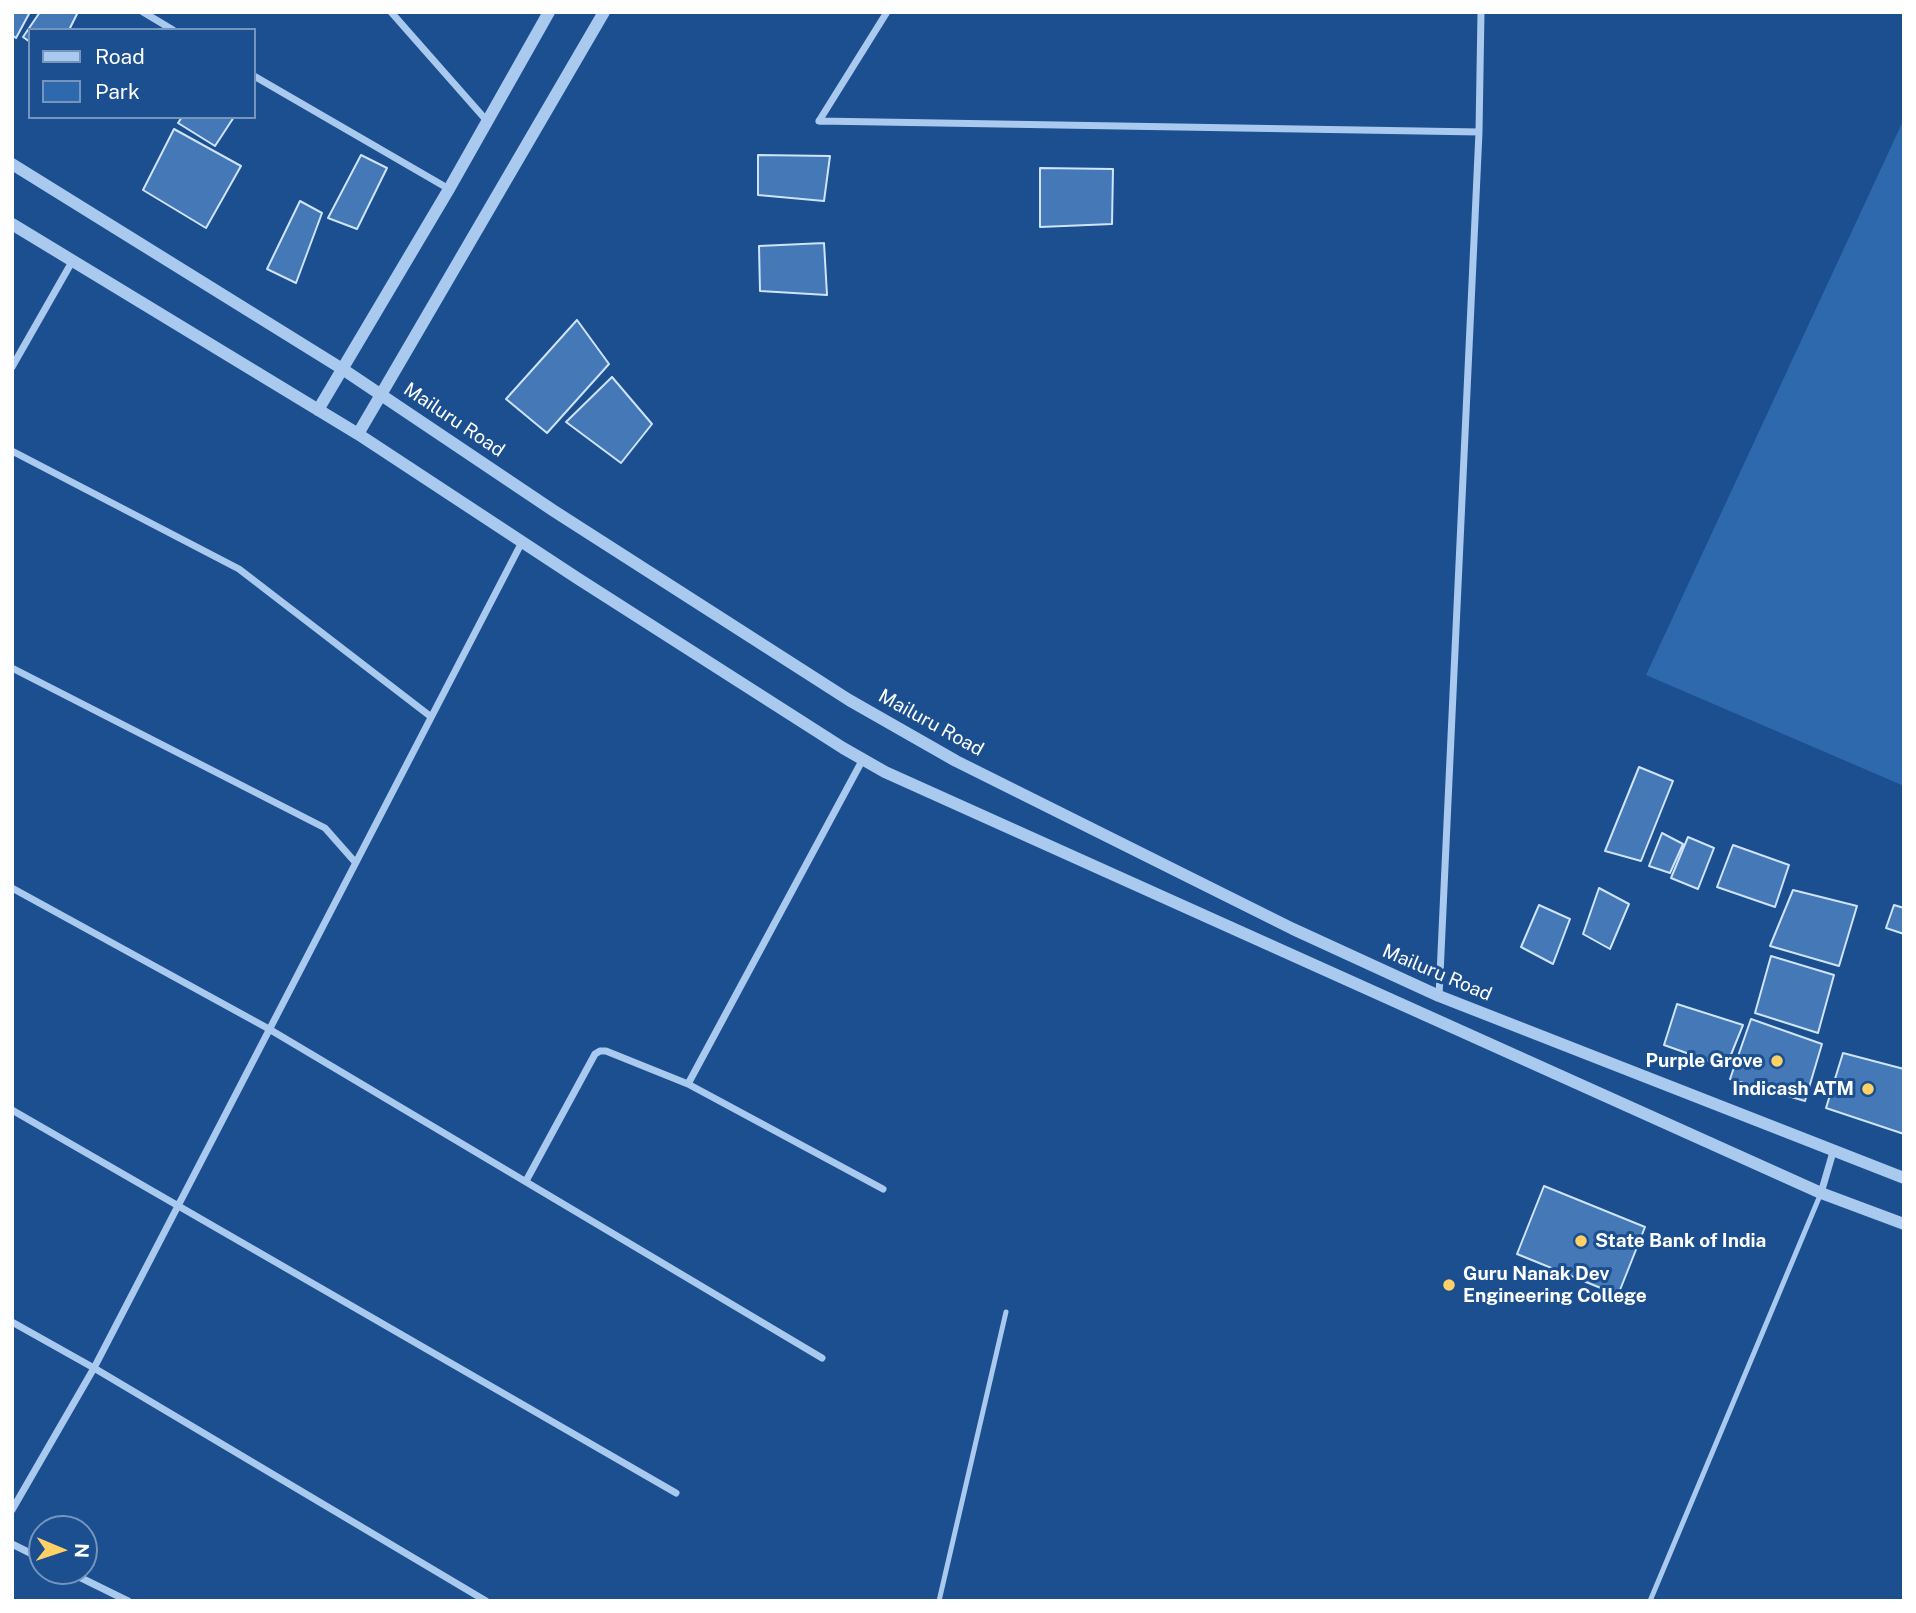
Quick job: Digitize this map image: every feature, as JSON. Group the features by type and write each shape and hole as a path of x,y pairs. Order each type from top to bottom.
{"street":[{"path":"143,12 170,28"},
{"path":"391,12 487,121"},
{"path":"318,410 344,370 549,12"},
{"path":"358,434 604,12"},
{"path":"887,12 819,121 1479,132"},
{"path":"1438,996 1479,132 1480,12"},
{"path":"256,77 449,189"},
{"name":"Mailuru Road","path":"12,164 344,370 554,511 838,693 956,761 1293,929 1438,996 1904,1178"},
{"path":"12,224 358,434 522,542 885,772 1821,1193 1904,1224"},
{"path":"12,367 74,260"},
{"path":"12,451 239,569 430,716"},
{"path":"12,1510 94,1368 522,542"},
{"path":"12,668 325,828 355,862"},
{"path":"688,1084 863,760"},
{"path":"12,888 269,1029 822,1358"},
{"path":"526,1181 595,1054 606,1051 688,1084 883,1189"},
{"path":"12,1110 676,1493"},
{"path":"1821,1193 1833,1152"},
{"path":"12,1322 486,1601"},
{"path":"12,1544 28,1552"},
{"path":"95,1585 128,1601"}],"lane":[{"path":"1650,1601 1821,1193"},
{"path":"939,1601 1006,1312"}],"green space":[{"path":"1904,119 1904,786 1646,675"}],"building":[{"path":"12,12 30,12 16,38 12,35"},
{"path":"40,12 78,12 70,28 29,28"},
{"path":"181,119 233,119 215,146 178,123"},
{"path":"174,129 241,166 206,228 143,190"},
{"path":"361,155 387,168 357,229 328,218"},
{"path":"758,155 830,156 824,201 758,195"},
{"path":"1040,168 1113,169 1112,224 1040,227"},
{"path":"300,201 322,213 296,283 267,269"},
{"path":"824,243 827,295 760,291 759,246"},
{"path":"577,320 609,364 547,433 506,399"},
{"path":"612,377 652,424 621,463 566,422"},
{"path":"1639,767 1673,781 1641,861 1605,851"},
{"path":"1662,833 1683,844 1670,873 1649,866"},
{"path":"1688,837 1714,848 1698,889 1671,878"},
{"path":"1733,845 1789,865 1775,907 1717,887"},
{"path":"1599,888 1629,904 1610,949 1583,934"},
{"path":"1793,890 1857,906 1839,966 1770,946"},
{"path":"1539,905 1570,919 1553,964 1521,947"},
{"path":"1894,905 1904,908 1904,934 1886,928"},
{"path":"1771,956 1834,975 1818,1033 1755,1013"},
{"path":"1677,1004 1743,1025 1726,1067 1664,1045"},
{"name":"Purple Grove","path":"1751,1019 1822,1044 1805,1101 1730,1079"},
{"name":"Indicash ATM","path":"1843,1053 1904,1069 1904,1134 1826,1108"},
{"name":"State Bank of India","path":"1544,1186 1645,1227 1618,1295 1517,1254"}],"place":[{"name":"Purple Grove","path":"1777,1061"},
{"name":"Indicash ATM","path":"1868,1089"},
{"name":"State Bank of India","path":"1581,1241"},
{"name":"Guru Nanak Dev Engineering College","path":"1449,1285"}]}
